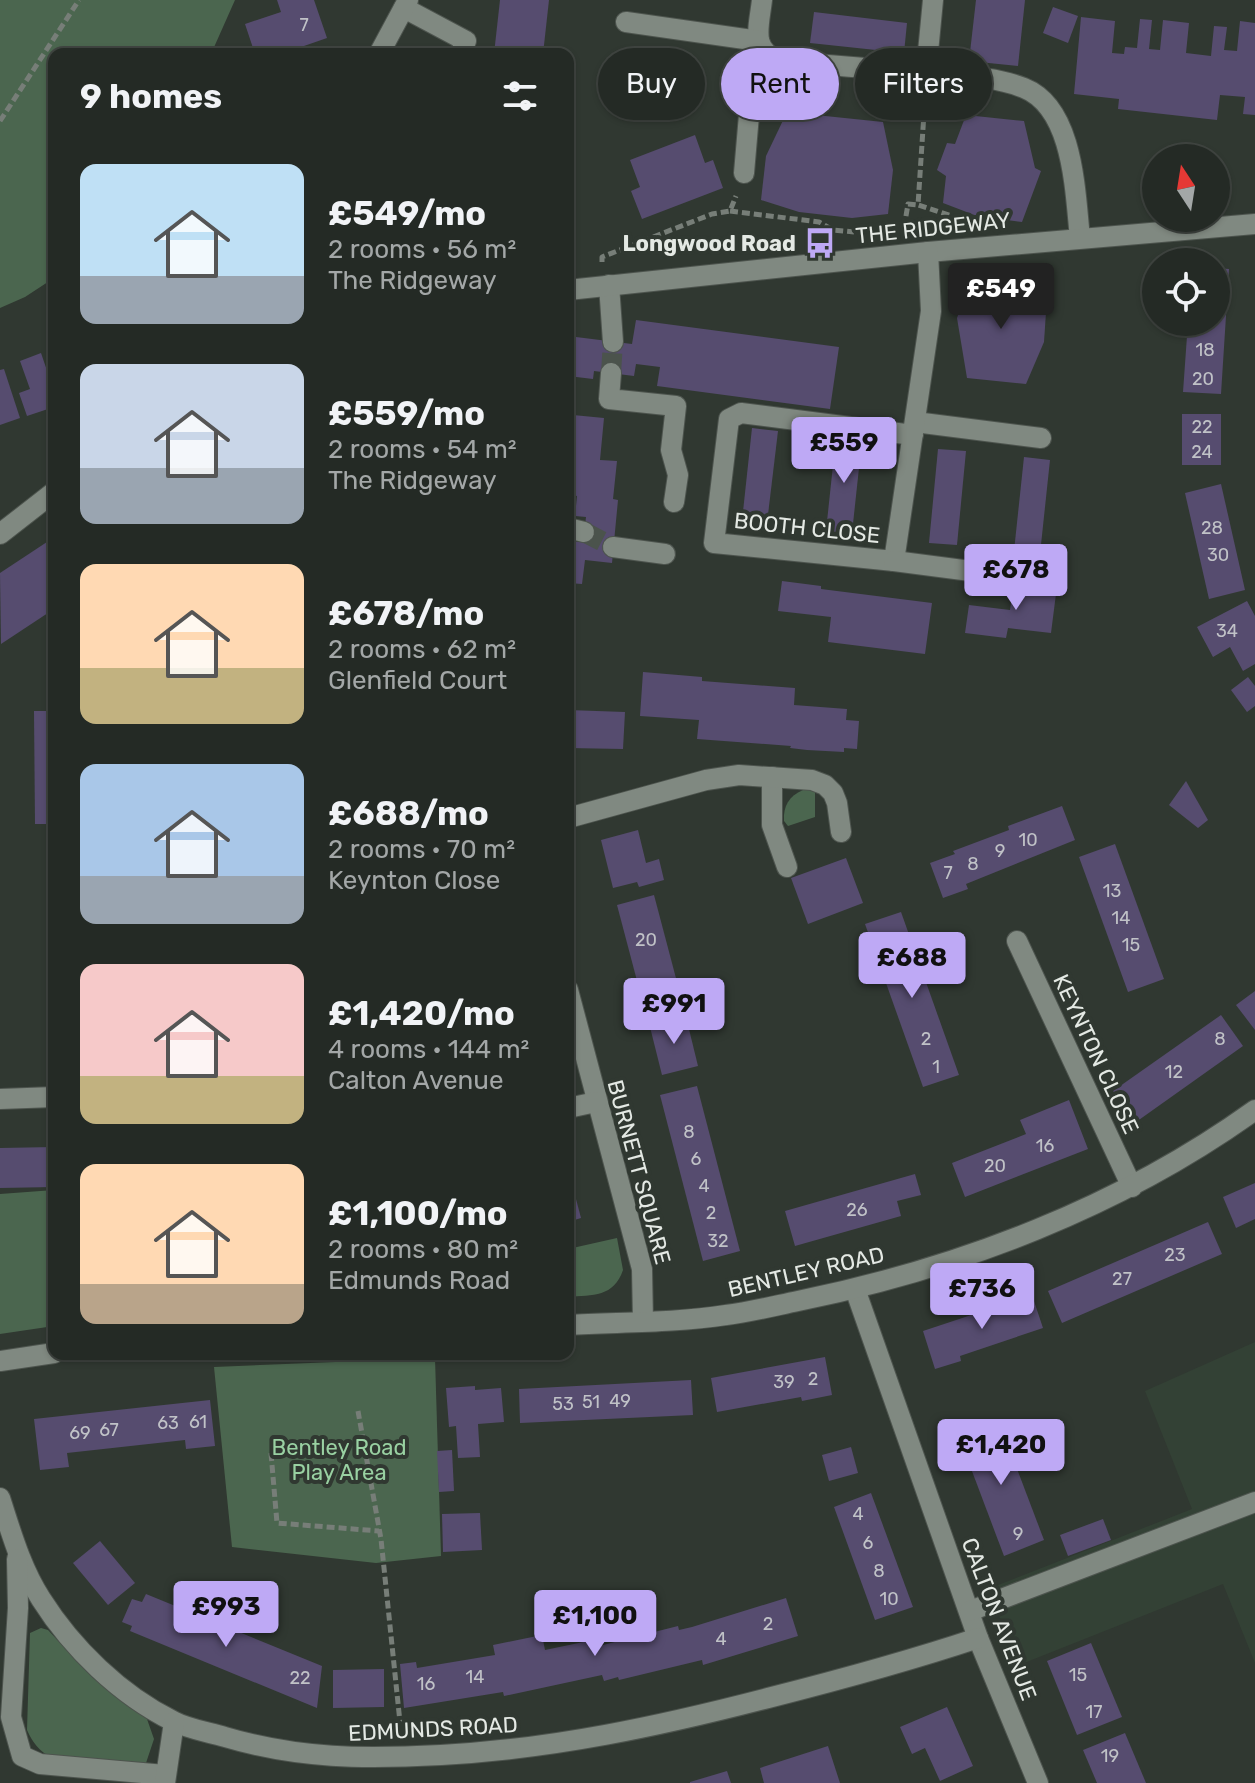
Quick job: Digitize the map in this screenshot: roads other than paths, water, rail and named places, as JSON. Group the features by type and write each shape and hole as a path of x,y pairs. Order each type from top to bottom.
{"street":[{"path":"744,173 752,80 762,47 762,0"},
{"path":"928,48 933,0"},
{"path":"382,48 406,4 466,41 463,48"},
{"path":"626,22 762,47 779,61 855,67"},
{"path":"992,80 1026,88 1041,98 1053,112 1063,132 1071,164 1080,238"},
{"name":"THE RIDGEWAY","path":"574,289 928,252 1255,224"},
{"name":"BOOTH CLOSE","path":"894,561 931,311 928,252"},
{"path":"606,286 613,342"},
{"path":"611,373 609,399 676,406 671,450 678,475 674,502"},
{"name":"BOOTH CLOSE","path":"914,428 741,413 729,419 714,543 986,573"},
{"path":"914,428 1041,438"},
{"path":"0,534 48,497"},
{"path":"613,547 665,554"},
{"path":"574,816 725,775 772,777 812,780 825,785 833,793 841,832"},
{"path":"772,777 772,825 787,867"},
{"name":"KEYNTON CLOSE","path":"1017,941 1132,1187"},
{"name":"BURNETT SQUARE","path":"574,1014 642,1269 643,1321"},
{"path":"0,1099 48,1097"},
{"path":"574,1107 596,1102"},
{"name":"BENTLEY ROAD","path":"574,1325 728,1315 855,1289 950,1261 1132,1187 1212,1141 1255,1110"},
{"name":"CALTON AVENUE","path":"855,1289 978,1638 1038,1783"},
{"path":"0,1361 48,1354"},
{"name":"EDMUNDS ROAD","path":"0,1498 17,1553 40,1599 103,1673 174,1722 264,1749 293,1754 340,1758 404,1757 485,1753 575,1741 674,1723 870,1673 978,1638"},
{"path":"970,1611 1255,1502"},
{"path":"17,1553 18,1608 11,1717 22,1756 40,1764 165,1779 174,1722"}],"tunnel":[{"path":"611,373 613,342"},
{"path":"584,532 613,547"}],"place":[{"name":"Longwood Road","path":"820,243"}],"park label":[{"name":"Bentley Road Play Area","path":"339,1460"}]}
